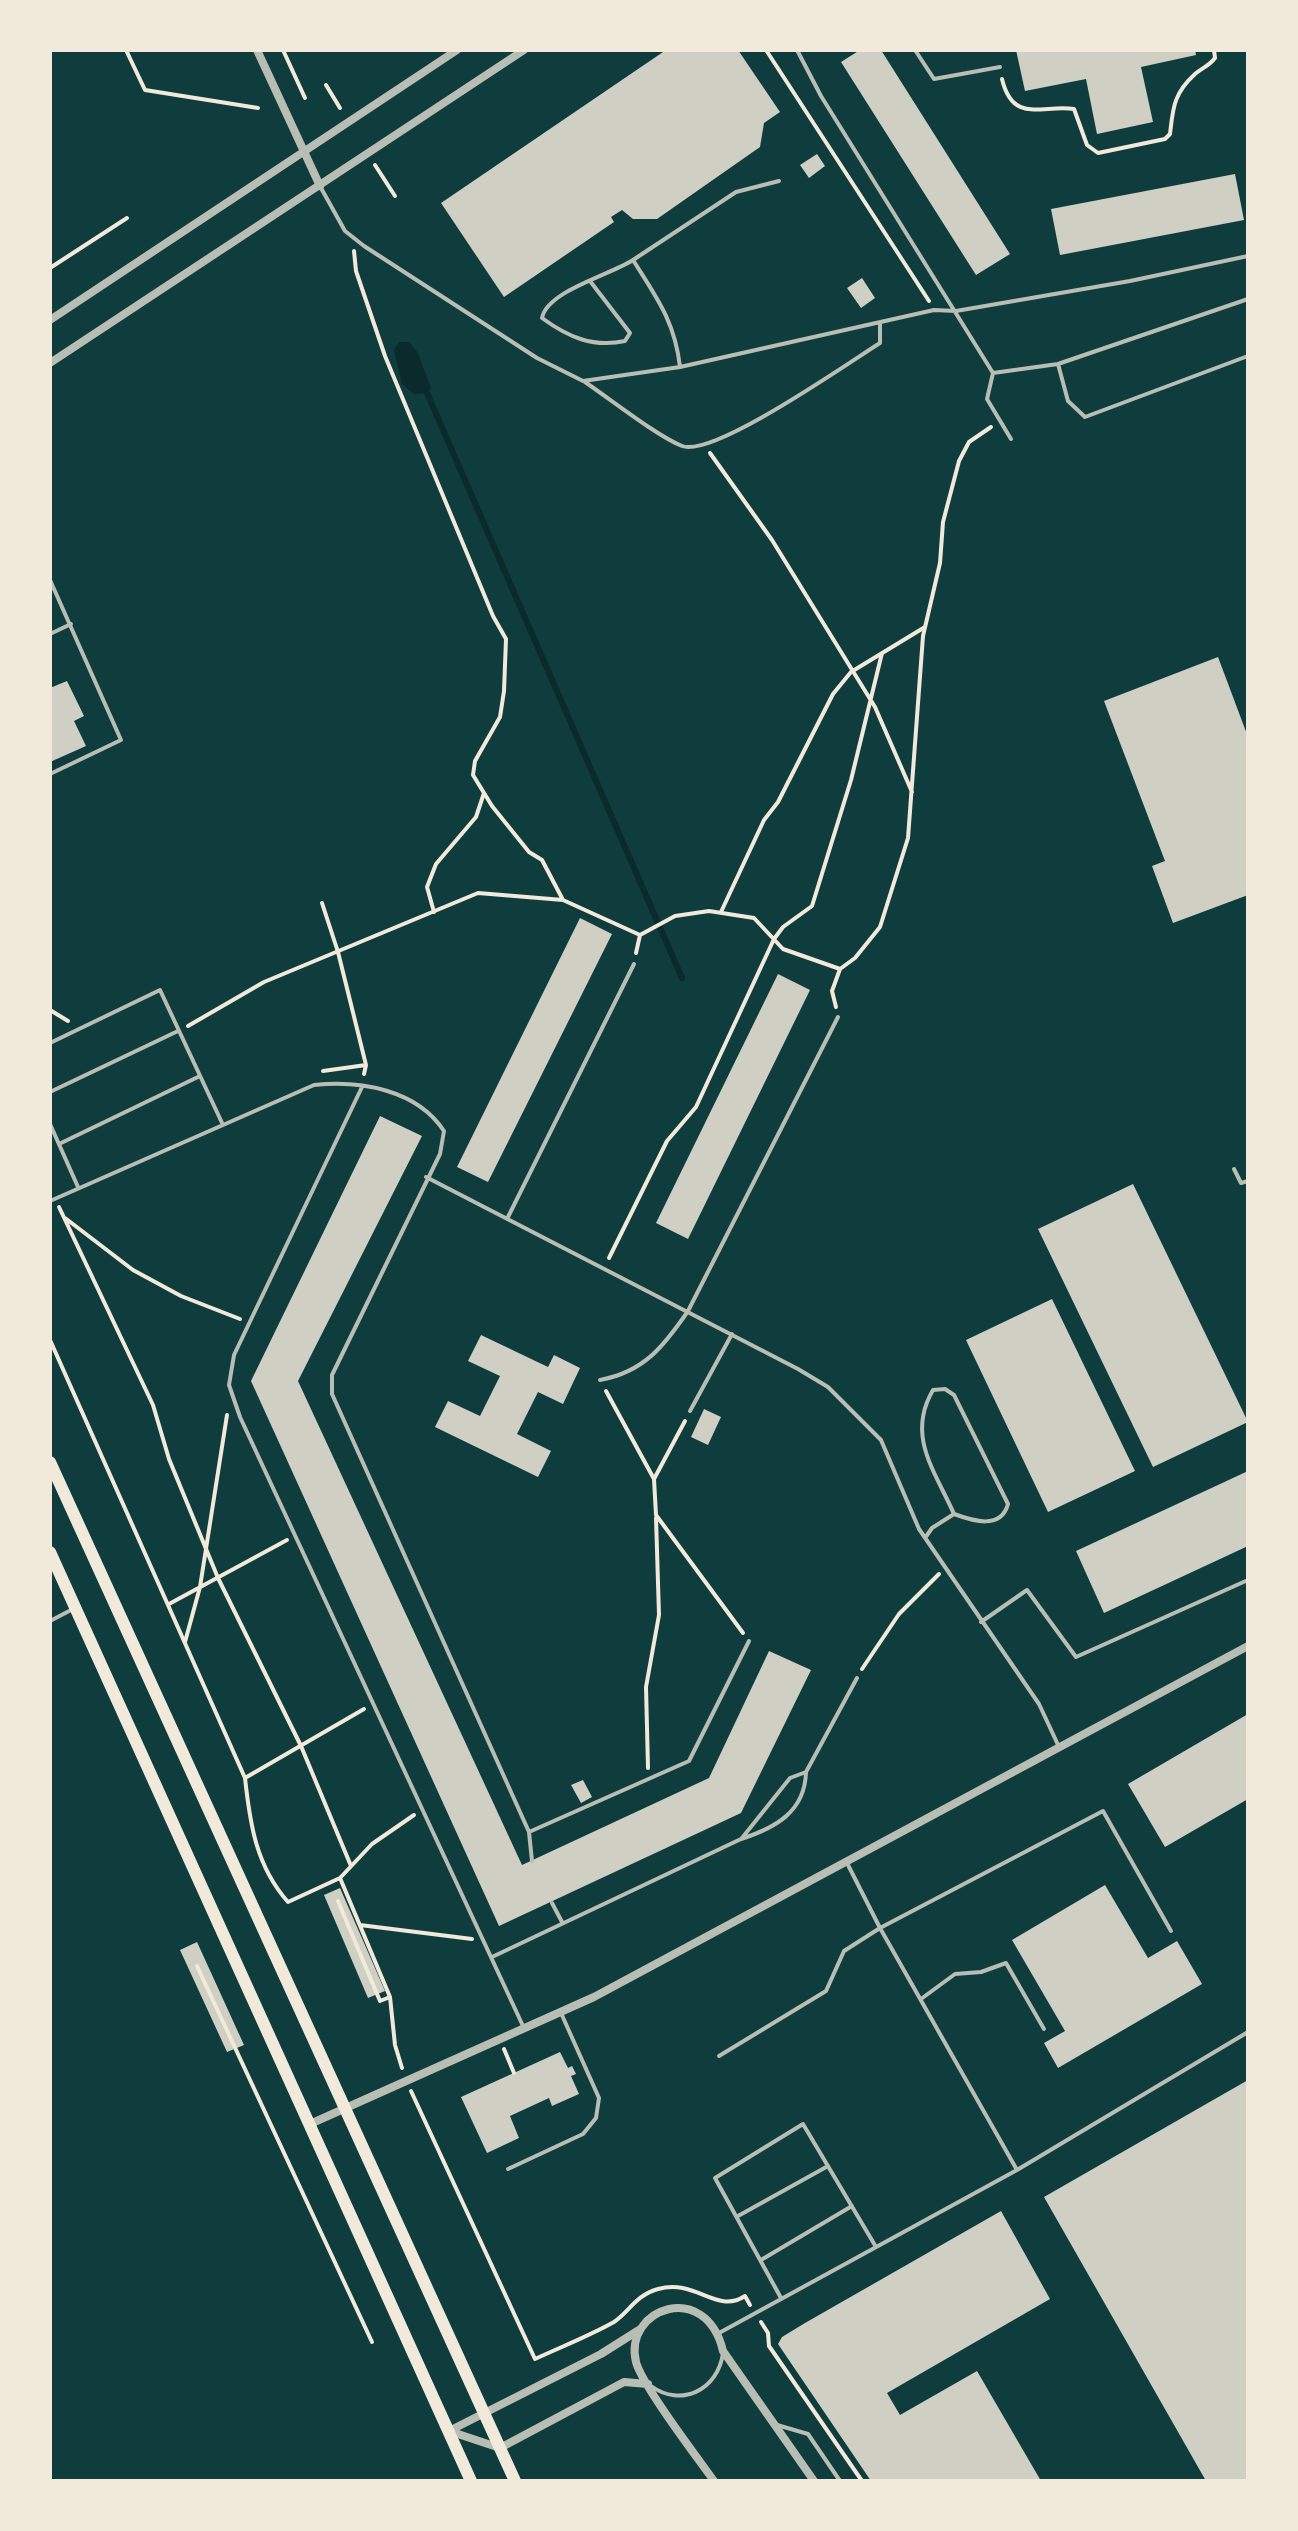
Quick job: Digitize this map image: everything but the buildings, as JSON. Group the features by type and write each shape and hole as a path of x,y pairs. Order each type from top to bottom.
{"main road":[{"path":"50,1462 515,2481"},
{"path":"50,1552 471,2481"}],"street":[{"path":"257,50 320,186"},
{"path":"50,320 457,50"},
{"path":"50,363 524,50"},
{"path":"310,2124 561,2013 1248,1646"},
{"path":"449,2431 601,2354 662,2311 688,2309 701,2313 719,2333 723,2351 814,2481"},
{"path":"642,2328 635,2351 641,2375 714,2481"},
{"path":"449,2431 500,2448 624,2382 649,2384"}],"lane":[{"path":"797,50 821,96 993,373 987,399 1011,439"},
{"path":"915,50 934,79 1000,67"},
{"path":"590,281 630,333 625,341 609,344 568,337 542,318 544,308 552,301 590,281 633,260 736,192 779,181"},
{"path":"320,186 345,231 356,240 537,358 583,381 684,447 705,446 759,419 880,343 880,322"},
{"path":"583,381 680,367 934,310 956,311 1130,281 1248,256"},
{"path":"633,260 677,336 680,367"},
{"path":"993,373 1058,364 1248,299"},
{"path":"1058,364 1068,401 1085,417 1248,356"},
{"path":"50,580 121,740 50,774"},
{"path":"50,634 71,624"},
{"path":"508,1217 634,964"},
{"path":"50,1043 160,990 223,1125"},
{"path":"600,1380 624,1376 648,1362 665,1345 688,1311 838,1017"},
{"path":"50,1092 179,1030"},
{"path":"59,1144 200,1076"},
{"path":"52,1200 314,1085 338,1082 362,1087 378,1086 432,1113 444,1131 440,1154 426,1177 332,1375 332,1394 529,1832 532,1861"},
{"path":"362,1087 234,1355 229,1385 524,2029"},
{"path":"50,1124 78,1188"},
{"path":"1234,1169 1241,1183 1248,1181"},
{"path":"426,1177 732,1334 818,1381 850,1406 881,1440 925,1538 944,1570 1039,1704 1059,1747"},
{"path":"690,1411 732,1334"},
{"path":"945,1389 954,1395 1008,1504 1006,1512 995,1520 975,1522 954,1514 921,1440 919,1425 933,1390 945,1389"},
{"path":"925,1538 932,1528 954,1514"},
{"path":"981,1622 1027,1590 1076,1657 1248,1580"},
{"path":"50,1621 75,1608"},
{"path":"529,1832 689,1761 749,1641"},
{"path":"492,1957 741,1839 775,1828 806,1790 806,1772 857,1678"},
{"path":"741,1839 790,1778 806,1772"},
{"path":"719,2056 826,1991 844,1951 880,1928 1103,1811 1171,1931"},
{"path":"846,1861 880,1928 1017,2170"},
{"path":"552,1903 562,1922"},
{"path":"921,1999 955,1974 981,1972 1006,1963 1044,2029"},
{"path":"508,2169 583,2134 596,2118 599,2098 561,2013"},
{"path":"719,2333 1017,2170 1248,2032"},
{"path":"781,2298 715,2178 803,2124 876,2247"},
{"path":"738,2216 828,2166"},
{"path":"761,2260 852,2206"},
{"path":"649,2384 672,2396 697,2392 716,2376 723,2351"},
{"path":"773,2423 808,2434 840,2481"}],"path":[{"path":"126,50 145,90 258,108"},
{"path":"283,50 305,98"},
{"path":"766,50 934,310"},
{"path":"1000,67 1005,90 1019,107 1038,112 1074,109 1087,145 1098,153 1165,139 1170,134 1170,109 1196,73 1208,68 1215,58 1214,50"},
{"path":"326,85 340,108"},
{"path":"375,165 395,196"},
{"path":"50,268 127,218"},
{"path":"356,240 352,259 385,356 493,616 506,639 500,717 475,761 473,775 529,852 542,860 563,900"},
{"path":"838,1017 832,991 840,969 855,958 880,927 908,838 925,627 940,563 943,522 959,461 969,442 980,435"},
{"path":"705,446 772,540 871,702 896,748 913,794"},
{"path":"720,913 764,820 778,802 818,718 851,672 925,627"},
{"path":"604,1267 667,1141 696,1107 774,939 812,906 871,702 882,653"},
{"path":"434,912 427,887 436,864 476,817 484,793"},
{"path":"186,1027 264,982 478,893 563,900 640,935"},
{"path":"322,903 338,952 366,1065 362,1087"},
{"path":"634,964 640,935 670,918 720,913 754,918 783,949 840,969"},
{"path":"50,1010 80,1029"},
{"path":"52,1200 153,1405 169,1459 218,1578 301,1746 351,1866"},
{"path":"63,1217 133,1270 181,1296 249,1322"},
{"path":"50,1340 245,1778 251,1831 271,1882 288,1902 340,1878 400,1823 423,1810"},
{"path":"600,1380 654,1479 659,1615 646,1687 648,1779"},
{"path":"185,1642 200,1587 228,1408 234,1399"},
{"path":"654,1479 690,1411"},
{"path":"656,1515 749,1641"},
{"path":"169,1604 291,1537"},
{"path":"857,1678 877,1643 899,1614 944,1570"},
{"path":"245,1778 374,1704"},
{"path":"340,1878 390,1997 395,2045 406,2081 535,2359 617,2320 628,2304 656,2289 693,2288 721,2303 733,2303 745,2296 768,2333 769,2346 862,2481"},
{"path":"338,1901 380,2001 390,1997"},
{"path":"360,1925 485,1941"},
{"path":"197,1966 372,2342"},
{"path":"500,2040 514,2073"}],"water":[{"path":"399,342 409,342 418,353 431,388 427,393 414,394 402,384 394,350"}],"waterway":[{"path":"427,393 682,978"}]}
